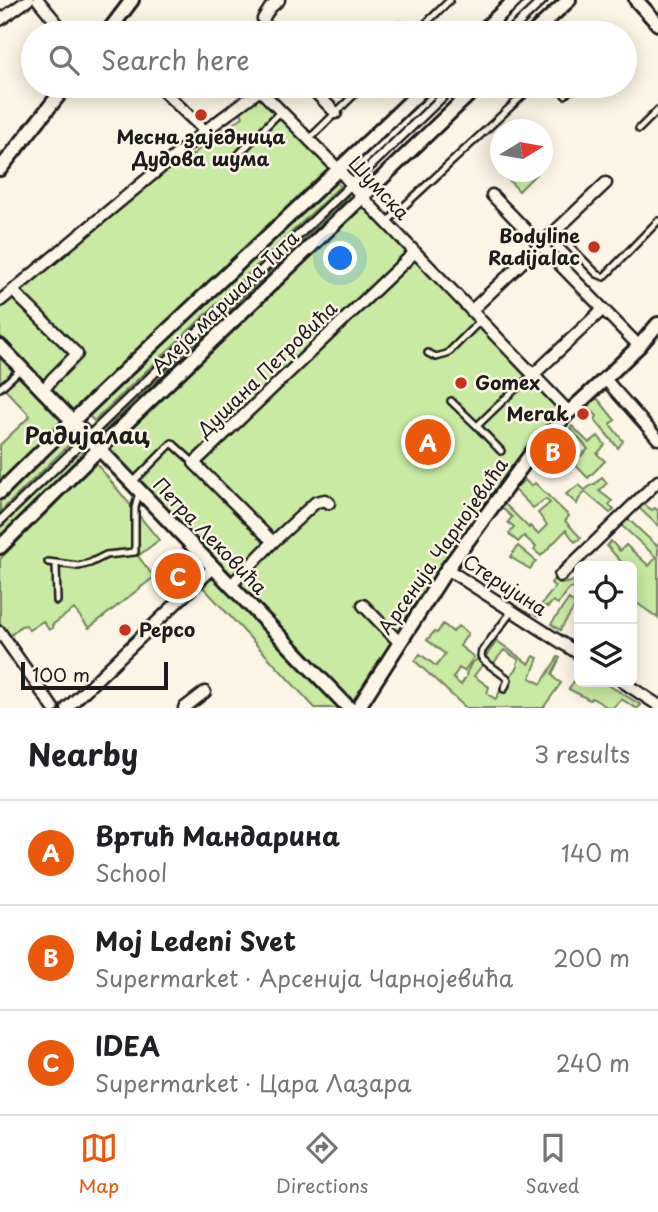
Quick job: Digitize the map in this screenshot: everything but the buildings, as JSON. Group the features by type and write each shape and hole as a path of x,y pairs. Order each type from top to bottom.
{"street":[{"path":"0,20 28,0"},
{"path":"38,0 55,21"},
{"path":"116,21 132,0"},
{"path":"264,21 270,8 279,0"},
{"path":"492,21 514,0"},
{"path":"520,21 542,0"},
{"path":"547,21 569,0"},
{"path":"636,0 653,12"},
{"path":"0,169 56,98"},
{"path":"0,301 205,131 171,98"},
{"name":"Шумска","path":"205,131 249,98"},
{"name":"Шумска","path":"267,98 569,412"},
{"path":"321,98 336,113"},
{"name":"Алеја маршала Тита","path":"0,492 414,98"},
{"name":"Алеја маршала Тита","path":"0,521 442,98"},
{"name":"Алеја маршала Тита","path":"0,547 465,98"},
{"path":"471,310 606,183"},
{"path":"492,195 639,346"},
{"name":"Душана Петровића","path":"273,542 194,463 415,252"},
{"path":"13,291 77,354 43,391"},
{"path":"533,375 603,309"},
{"name":"Арсенија Чарнојевића","path":"358,708 447,569 533,451 569,412 657,327"},
{"name":"Петра Лековића","path":"0,346 349,708"},
{"path":"605,379 658,439"},
{"path":"560,576 658,481"},
{"path":"231,585 316,502 325,500 328,503"},
{"path":"68,708 214,567"},
{"name":"Стеријина","path":"447,569 574,651"},
{"path":"363,605 400,642"},
{"path":"0,632 53,708"},
{"path":"630,687 658,705"},
{"path":"184,708 205,692"}],"lane":[{"path":"428,21 450,0"},
{"path":"309,139 351,98"},
{"path":"387,222 520,98"},
{"path":"639,129 658,110"},
{"path":"238,155 280,112"},
{"path":"555,231 597,274 604,276 658,221"},
{"path":"428,353 439,358 447,354 481,320"},
{"path":"0,388 21,369"},
{"path":"477,426 533,375"},
{"path":"451,401 501,451"},
{"path":"48,562 79,566 106,555 135,552 135,487 172,443 194,463"},
{"path":"56,563 57,601"},
{"path":"504,689 508,678 481,656 512,611"}],"shaded area":[{"path":"240,110 243,117 211,139 180,166 174,161"}],"green space":[{"path":"254,98 265,98 335,171 330,176 325,173 80,403 85,413 334,180 340,186 94,421 86,413 80,419 0,336 0,304 174,161 180,166 211,139 243,117 240,110"},
{"path":"510,182 528,182 519,191"},
{"path":"349,196 354,201 108,438 102,433"},
{"path":"362,201 565,412 359,699 353,699 345,694 106,447 111,441 115,444 359,209 358,204"},
{"path":"0,354 64,419 0,481 0,445 30,416 0,384"},
{"path":"597,398 615,420 610,424 623,441 618,448 595,420 597,416 587,406"},
{"path":"572,426 589,443 598,436 605,445 597,454 605,461 588,478 558,447 562,444 566,449 571,445 581,456 588,449 570,428"},
{"path":"67,428 76,438 0,512 0,496"},
{"path":"84,447 91,455 0,543 0,528"},
{"path":"96,463 159,540 138,556 154,577 89,628 74,609 49,630 43,621 29,630 26,625 21,626 6,640 0,631 0,559"},
{"path":"602,477 607,483 599,491 612,501 609,505 614,510 610,513 585,492 577,504 566,494 579,485 585,490"},
{"path":"525,480 531,486 535,483 569,516 565,521 581,538 575,542 566,530 541,556 524,536 518,542 509,534 514,527 508,522 512,517 502,508 504,503 538,534 547,525 538,513 550,503 546,499 533,508 514,489"},
{"path":"641,502 658,511 658,526 637,506"},
{"path":"626,517 658,544 658,618 637,603 637,561 620,561 607,546 611,541 620,551 626,545 649,566 656,557 620,523"},
{"path":"518,546 536,561 530,569 510,557"},
{"path":"555,578 562,584 574,581 574,589 570,588 558,604 553,601 548,607 545,606 538,616 534,614 555,587 551,583"},
{"path":"209,579 218,580 340,708 315,708 202,586"},
{"path":"569,599 574,603 574,608 560,630 551,624"},
{"path":"443,624 453,632 458,626 468,633 460,646 474,657 464,671 459,668 453,678 461,685 471,664 477,659 483,664 474,676 489,687 487,694 496,699 502,687 507,690 519,660 504,650 492,665 486,656 497,641 529,664 534,656 538,658 530,678 541,684 558,657 560,658 552,674 561,683 543,708 466,708 415,661 420,654 436,666 445,654 427,640 434,632 437,633"},
{"path":"574,681 574,687 611,687 641,705 636,708 621,699 613,708 609,708 569,689"}],"place":[{"name":"Месна заједница Дудова шума","path":"201,115"},
{"name":"Bodyline Radijalac","path":"594,247"},
{"name":"Gomex","path":"461,383"},
{"name":"Merak","path":"583,414"},
{"name":"Вртић Мандарина","path":"428,442"},
{"name":"Moj Ledeni Svet","path":"553,451"},
{"name":"IDEA","path":"178,576"},
{"name":"Pepco","path":"125,630"}],"district":[{"name":"Радијалац","path":"87,436"}]}
